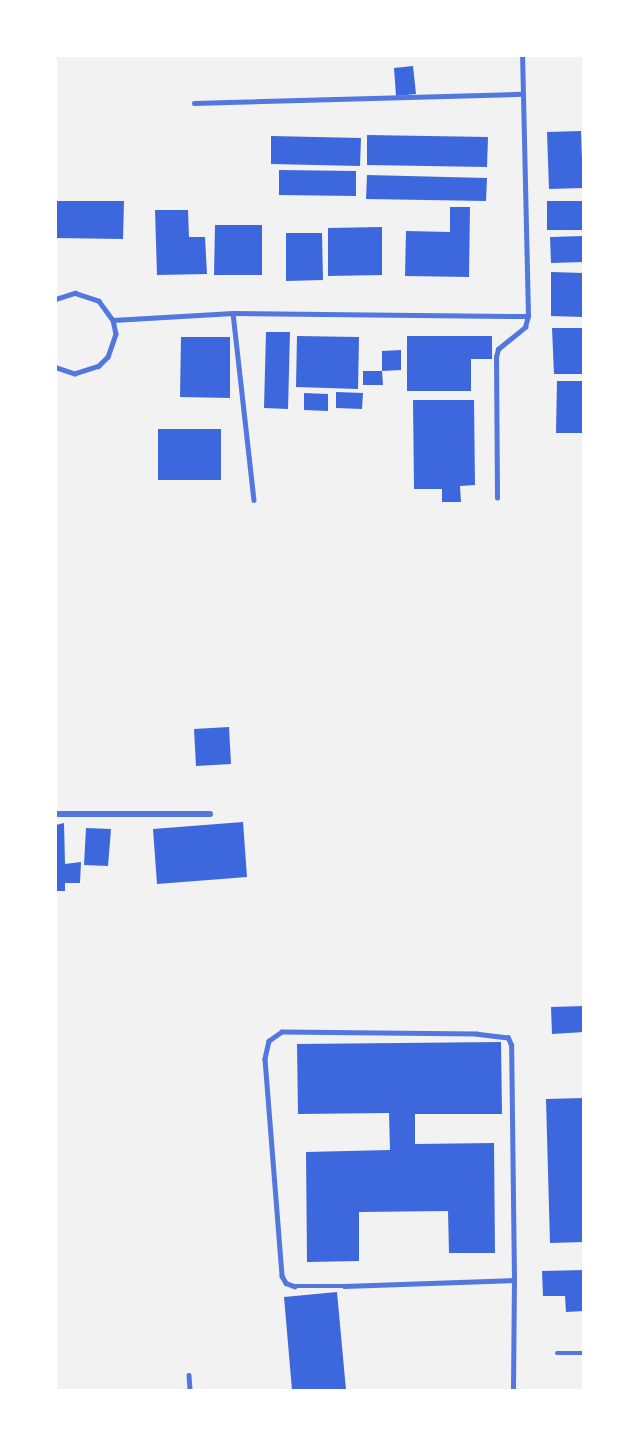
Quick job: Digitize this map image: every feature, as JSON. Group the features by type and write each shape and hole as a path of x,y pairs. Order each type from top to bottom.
{"street":[{"path":"56,814 210,814"}],"lane":[{"path":"497,498 496,357 498,349 525,327 528,316 522,56"},
{"path":"194,103 522,94"},
{"path":"56,299 75,293 88,295 99,301 113,320 116,334 113,346 99,366 75,374 56,368"},
{"path":"113,320 234,313 528,316"},
{"path":"234,313 254,500"},
{"path":"513,1390 514,1281 511,1056 508,1038 477,1035 282,1032 269,1041 266,1051 266,1071 282,1276 286,1283 294,1286 344,1286 514,1281"},
{"path":"557,1353 584,1353"},
{"path":"189,1375 190,1390"}],"building":[{"path":"413,66 416,94 396,96 394,68"},
{"path":"581,131 583,188 549,189 547,132"},
{"path":"367,135 488,137 487,167 367,165"},
{"path":"271,136 361,138 360,166 271,164"},
{"path":"279,170 356,171 356,196 279,195"},
{"path":"367,175 487,178 486,201 366,199"},
{"path":"56,201 124,201 123,239 56,238"},
{"path":"547,201 584,201 584,230 547,230"},
{"path":"450,207 470,207 469,277 405,276 406,231 450,232"},
{"path":"155,210 188,210 189,237 205,237 207,274 157,275"},
{"path":"215,225 262,225 262,275 214,275"},
{"path":"382,227 382,275 328,276 328,228"},
{"path":"286,233 322,233 323,280 286,281"},
{"path":"584,236 584,262 551,263 550,237"},
{"path":"551,272 584,273 584,317 551,316"},
{"path":"552,328 584,328 584,374 554,374"},
{"path":"266,332 290,332 288,409 264,408"},
{"path":"297,336 359,337 358,389 296,387"},
{"path":"407,336 492,336 492,359 471,359 471,391 407,391"},
{"path":"181,337 230,337 230,398 180,397"},
{"path":"401,350 401,370 382,371 382,351"},
{"path":"363,371 382,371 383,385 363,385"},
{"path":"557,381 584,381 584,433 556,433"},
{"path":"336,392 363,393 362,409 336,408"},
{"path":"304,393 328,394 328,411 304,410"},
{"path":"413,400 474,400 475,485 460,486 461,502 442,502 442,489 414,489"},
{"path":"158,429 221,429 221,480 158,480"},
{"path":"229,727 231,764 196,766 194,729"},
{"path":"243,822 247,877 157,884 153,829"},
{"path":"64,823 65,864 81,862 80,883 65,883 65,891 56,891 56,825"},
{"path":"86,828 111,829 108,866 84,865"},
{"path":"584,1006 584,1032 552,1034 551,1007"},
{"path":"501,1042 502,1114 415,1114 415,1144 494,1143 495,1253 449,1253 448,1211 359,1212 359,1261 307,1262 306,1152 390,1150 389,1113 298,1114 297,1044"},
{"path":"584,1098 584,1242 550,1243 546,1099"},
{"path":"584,1270 584,1311 566,1312 565,1296 543,1296 542,1271"},
{"path":"337,1292 346,1390 292,1390 284,1297"}]}
